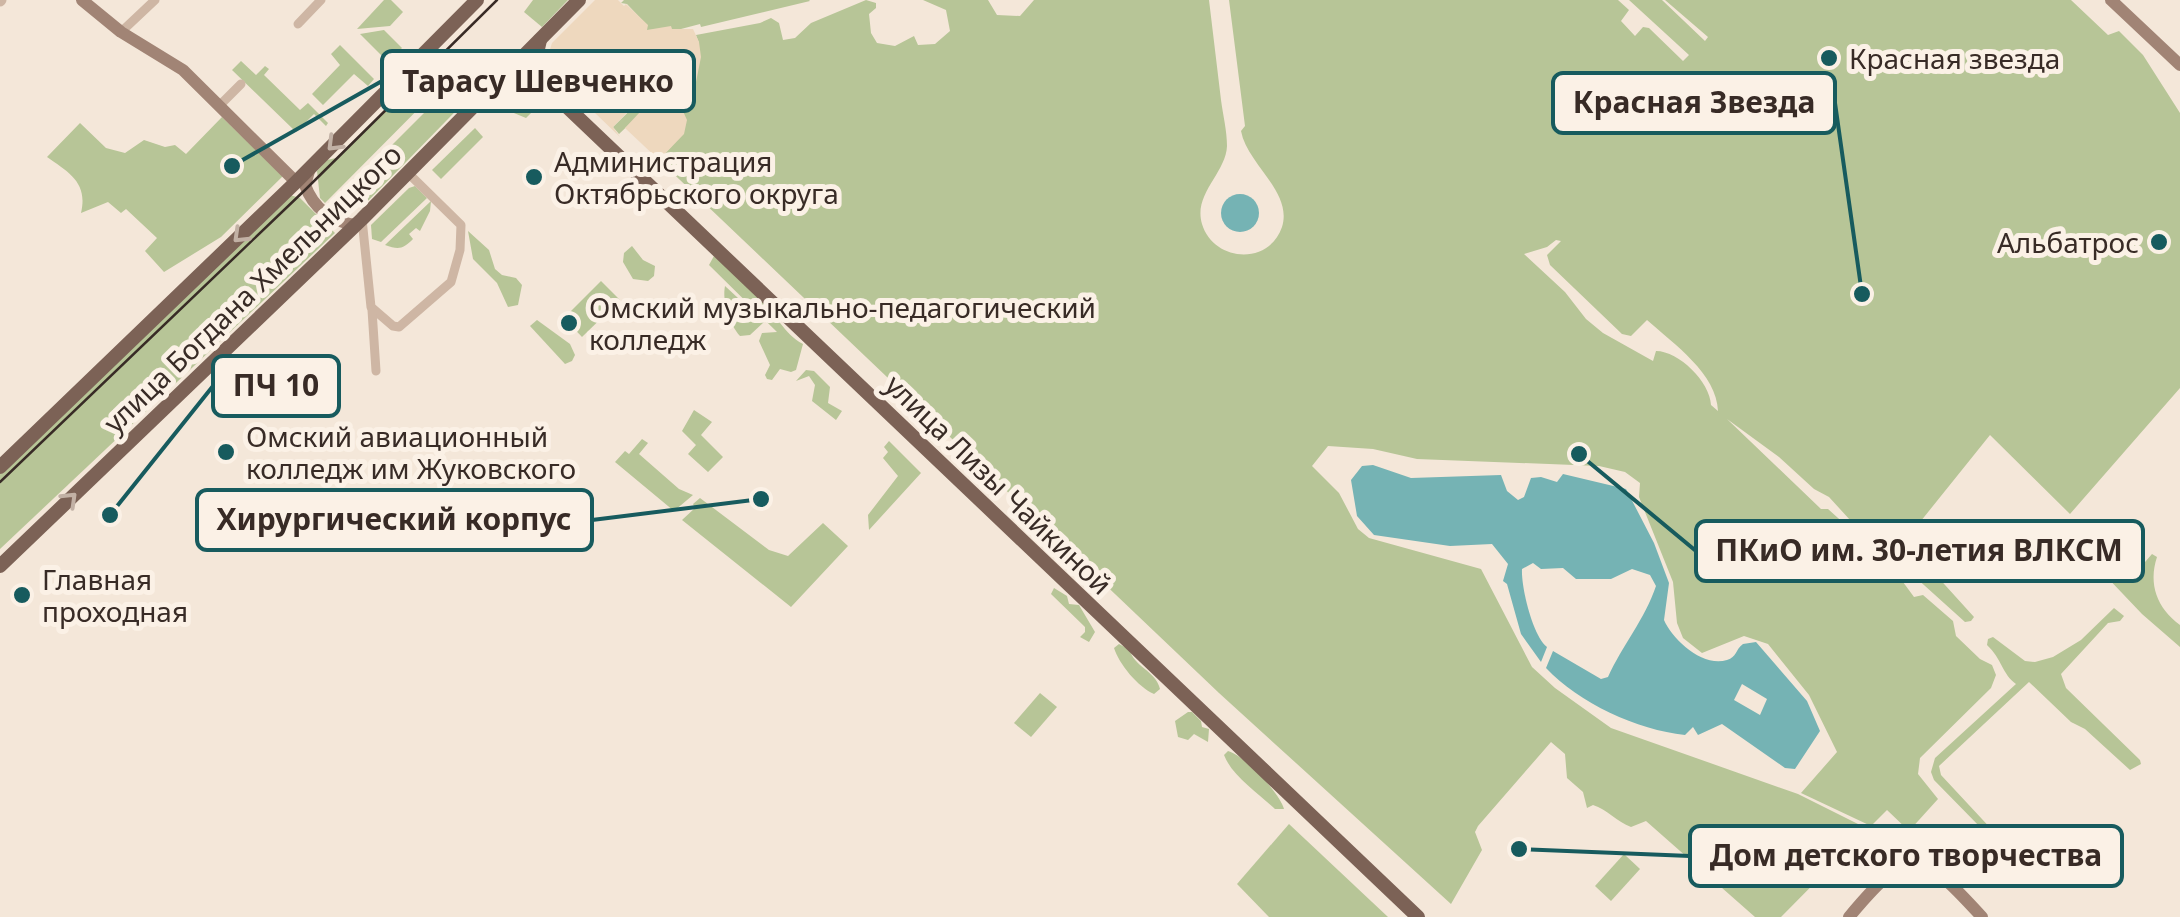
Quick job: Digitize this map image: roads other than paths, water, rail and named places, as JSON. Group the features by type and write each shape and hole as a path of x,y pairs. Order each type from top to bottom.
{"main road":[{"path":"82,0 121,32 182,70 296,182"},
{"name":"улица Богдана Хмельницкого","path":"0,467 296,182 477,0"},
{"name":"улица Богдана Хмельницкого","path":"0,566 338,243 578,0"},
{"path":"2111,0 2180,64"},
{"path":"540,40 535,62 545,86"},
{"path":"495,85 519,80 545,86"},
{"name":"улица Лизы Чайкиной","path":"545,86 1418,917"},
{"path":"310,168 305,185 312,200 335,220 359,222"},
{"path":"1849,917 1895,869 1906,863 1919,863 1946,880 1982,917"}],"street":[{"path":"121,32 155,0"},
{"path":"298,24 321,0"},
{"path":"220,105 242,84"},
{"path":"371,308 399,327 451,282 457,266 460,224 408,172"},
{"path":"359,222 376,371"},
{"path":"338,243 364,244"}],"water":[{"path":"1240,194 1254,199 1259,213 1254,227 1240,232 1226,227 1221,213 1226,199"},
{"path":"1373,465 1411,478 1501,475 1507,491 1518,500 1524,497 1531,478 1557,482 1563,474 1626,489 1669,583 1664,620 1674,635 1699,656 1718,661 1733,657 1743,644 1756,642 1807,701 1820,731 1795,769 1785,768 1722,724 1698,735 1693,727 1685,735 1629,721 1592,703 1546,668 1553,651 1601,679 1608,677 1656,586 1650,575 1632,569 1611,579 1576,579 1563,568 1541,569 1533,563 1522,569 1529,611 1547,647 1541,662 1521,634 1503,581 1508,564 1492,544 1450,546 1374,535 1357,516 1351,480 1362,466","holes":["1742,684 1767,699 1760,715 1734,700"]}],"tram line":[{"path":"0,482 497,0"}],"place":[{"name":"Красная звезда","path":"1829,58"},
{"name":"Тарасу Шевченко","path":"232,166"},
{"name":"Администрация Октябрьского округа","path":"534,177"},
{"name":"Альбатрос","path":"2159,242"},
{"name":"Красная Звезда","path":"1862,294"},
{"name":"Омский музыкально-педагогический колледж","path":"569,323"},
{"name":"Омский авиационный колледж им Жуковского","path":"226,452"},
{"name":"ПКиО им. 30-летия ВЛКСМ","path":"1579,454"},
{"name":"Хирургический корпус","path":"761,499"},
{"name":"ПЧ 10","path":"110,515"},
{"name":"Главная проходная","path":"22,595"},
{"name":"Дом детского творчества","path":"1519,849"}]}
